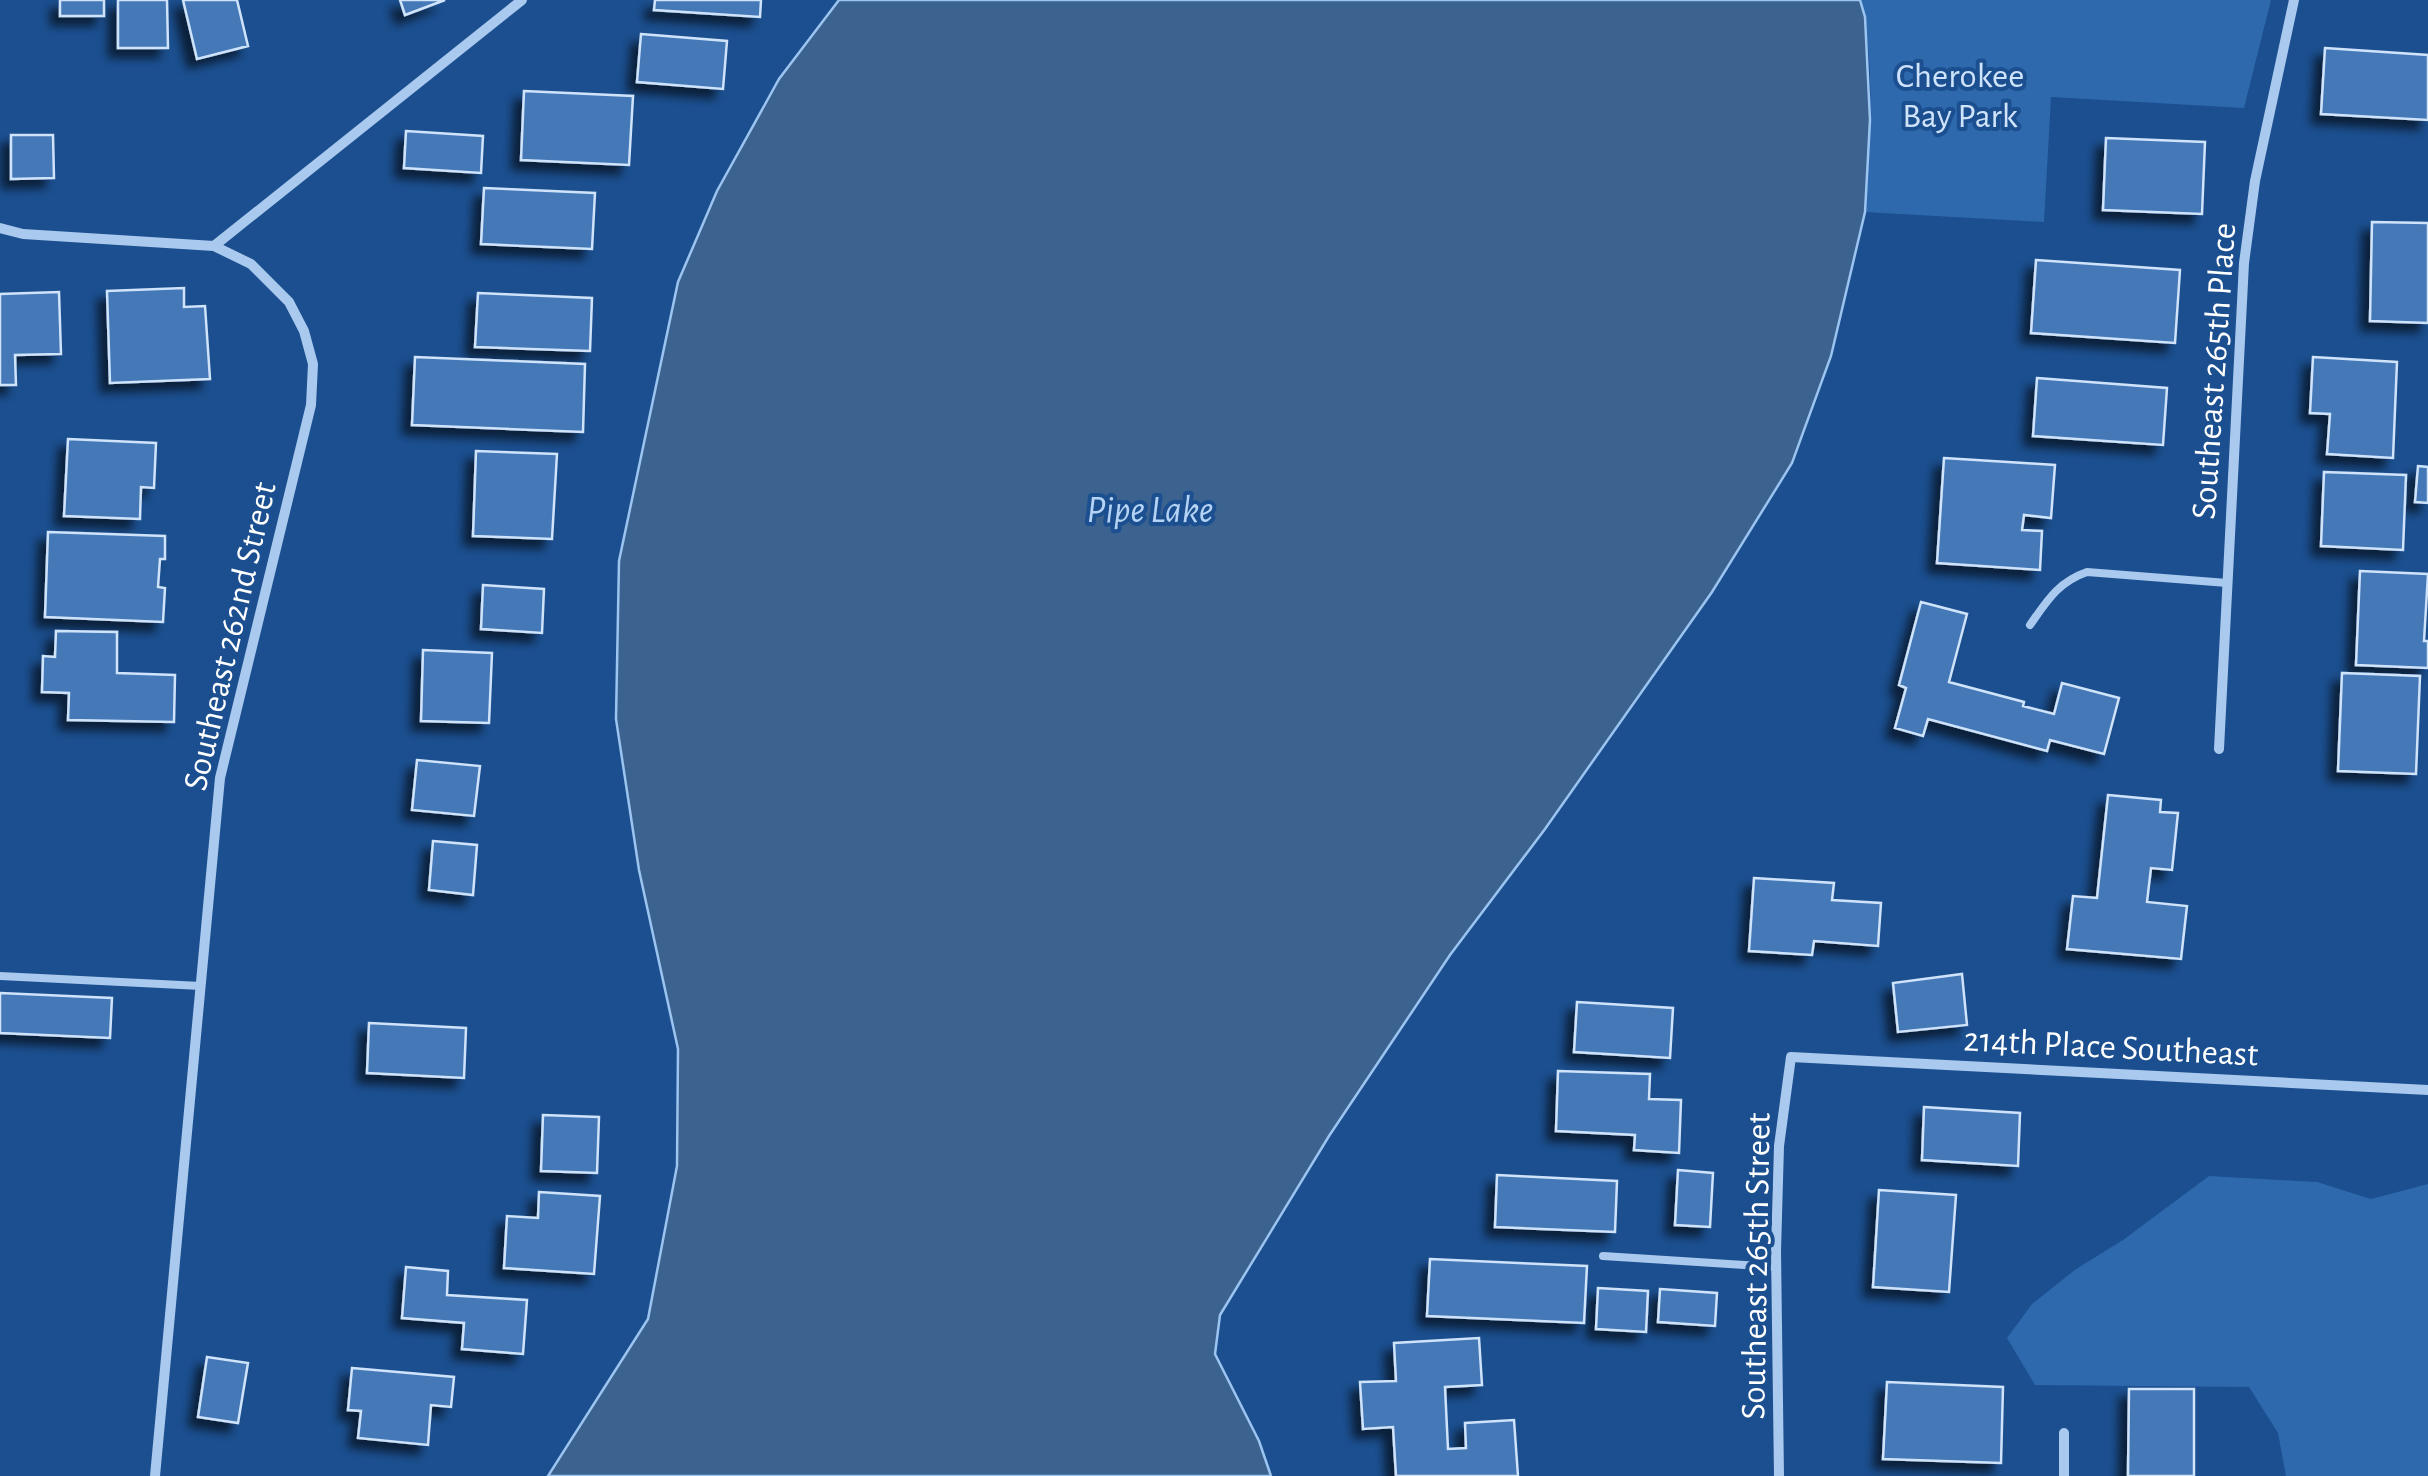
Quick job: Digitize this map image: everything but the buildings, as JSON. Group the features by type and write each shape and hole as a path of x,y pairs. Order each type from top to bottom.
{"street":[{"path":"0,228 23,234 214,246 522,0"},
{"name":"Southeast 265th Place","path":"2219,749 2244,263 2255,181 2294,0"},
{"name":"Southeast 262nd Street","path":"155,1476 220,778 311,404 313,364 304,331 289,302 251,264 214,246"},
{"name":"214th Place Southeast","path":"1791,1057 2428,1090"},
{"name":"Southeast 265th Street","path":"1779,1476 1776,1267 1780,1146 1791,1057"},
{"path":"2064,1433 2064,1476"}],"lane":[{"path":"2030,625 2056,589 2087,572 2227,583"},
{"path":"0,976 201,986"},
{"path":"1603,1256 1776,1267"}],"green space":[{"name":"Cherokee Bay Park","path":"1860,0 2271,0 2244,108 2051,97 2044,222 1865,212 1870,78"},
{"path":"2209,1176 2317,1182 2371,1199 2428,1184 2428,1476 2286,1476 2278,1433 2249,1387 2035,1385 2007,1338 2032,1304"}],"water":[{"name":"Pipe Lake","path":"839,0 1860,0 1865,17 1870,120 1865,212 1831,356 1792,463 1712,592 1545,829 1450,955 1329,1136 1220,1315 1215,1354 1259,1441 1271,1476 548,1476 648,1319 677,1166 678,1049 639,870 616,719 619,561 678,282 717,191 779,79"}]}
